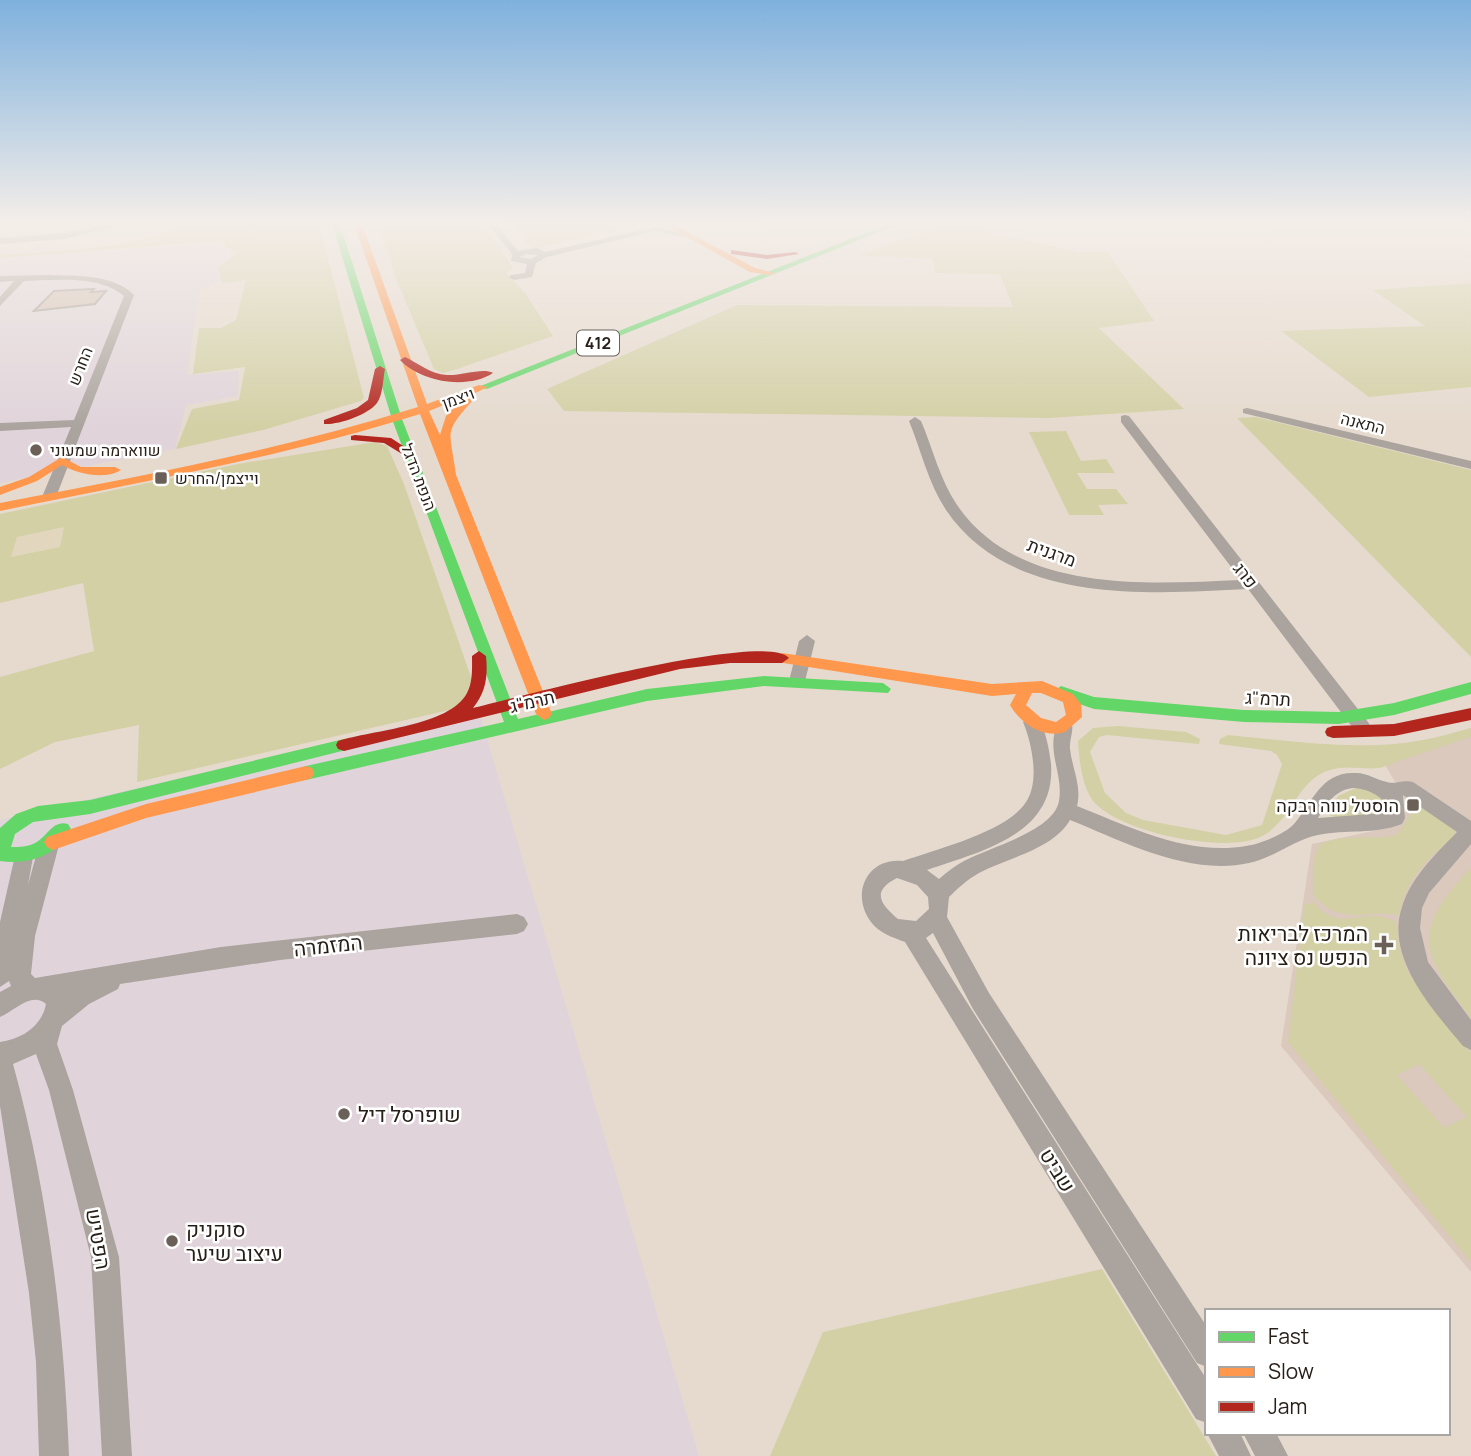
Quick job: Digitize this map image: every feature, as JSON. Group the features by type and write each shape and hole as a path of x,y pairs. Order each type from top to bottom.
{"main road":[{"name":"הנפת הדגל","path":"356,292 395,412 513,725"},
{"name":"הנפת הדגל","path":"383,292 405,360 545,718"},
{"name":"ויצמן","path":"422,404 488,373 698,292"},
{"name":"ויצמן","path":"0,492 51,490 284,448 505,380 712,292"},
{"path":"405,360 419,373 439,379 488,373"},
{"path":"324,423 374,403 380,396 380,369"},
{"path":"450,475 442,432 447,418 469,399 505,380"},
{"name":"ויצמן","path":"0,507 115,470 324,423 395,412"},
{"path":"284,448 378,437 394,442 411,455"},
{"path":"0,492 33,479 62,460 66,465 78,470 115,470"},
{"path":"443,722 469,706 480,691 481,667 474,624"},
{"path":"520,651 552,676 586,681 617,678"},
{"name":"תרמ\"ג","path":"21,819 37,812 58,813 506,708 617,678 708,660 749,657 804,661 979,688 1026,690"},
{"name":"תרמ\"ג","path":"9,854 51,844 104,822 149,809 647,695 711,685 797,681 971,698 1029,720"},
{"path":"1042,687 1061,692 1075,711 1068,724 1052,728 1029,720 1019,706 1018,699 1026,690 1042,687"},
{"name":"תרמ\"ג","path":"1061,692 1094,703 1244,716 1354,717 1471,688"},
{"name":"תרמ\"ג","path":"1068,724 1106,717 1294,730 1367,732 1420,727 1471,714"},
{"path":"51,844 64,822 58,813"},
{"path":"0,826 21,819"},
{"path":"9,854 1,849 3,837 21,819"}],"street":[{"name":"החרש","path":"51,490 129,298 126,292"},
{"name":"התאנה","path":"1247,411 1471,465"},
{"name":"פרג","path":"1125,419 1367,732"},
{"name":"מרגנית","path":"915,421 945,496 958,517 978,537 1020,562 1052,575 1109,586 1252,584"},
{"path":"0,427 76,424"},
{"path":"797,681 807,641"},
{"path":"1029,720 1038,738 1043,779 1030,813 1000,830 906,869 884,872 871,887 870,897 878,917 898,930 920,930 971,867 1052,829 1067,810 1068,795 1061,738 1068,724"},
{"path":"1067,810 1133,835 1212,857 1240,856 1265,850 1300,831 1328,825 1368,826 1387,822 1395,818 1398,808 1388,791 1366,781 1350,780 1328,790 1300,831"},
{"path":"1388,791 1406,787 1471,830 1421,889 1409,926 1412,947 1426,979 1471,1038"},
{"path":"38,989 19,978 20,956 41,866 51,844"},
{"path":"1,969 9,854"},
{"path":"906,869 926,878 937,906"},
{"name":"שביט","path":"937,906 964,974 1205,1350"},
{"name":"המזמרה","path":"0,1006 14,996 38,989 139,971 261,953 517,924"},
{"name":"שביט","path":"909,932 1205,1405"},
{"name":"המזמרה","path":"0,1054 23,1049 51,1023 100,986 139,971"},
{"name":"הפטיש","path":"38,989 56,996 45,1044 64,1102 105,1257 117,1456"},
{"path":"0,1061 15,1116 43,1293 51,1362 54,1456"},
{"path":"1223,1435 1237,1456"},
{"path":"1259,1435 1273,1456"}],"shaded area":[{"path":"0,292 200,292 187,375 239,371 238,396 186,405 175,449 0,483"},
{"path":"243,292 337,292 364,398 263,430 176,449 192,409 239,400 245,367 193,374 199,328 221,328 236,320"},
{"path":"402,292 524,292 553,336 443,373 434,369"},
{"path":"1007,292 1135,292 1154,321 1099,328 1184,409 1049,418 564,411 547,389 737,305 1013,307"},
{"path":"1376,292 1471,292 1471,387 1369,397 1281,331 1425,326"},
{"path":"1256,417 1471,470 1471,657 1237,418"},
{"path":"1066,431 1081,461 1106,459 1115,473 1077,473 1087,489 1116,489 1128,504 1098,505 1104,515 1069,515 1029,432"},
{"path":"375,442 387,446 404,484 473,683 458,708 137,782 139,725 55,742 0,769 0,677 94,651 83,583 0,603 0,514 238,464"},
{"path":"478,708 699,1456 0,1456 0,820"},
{"path":"1118,726 1186,732 1200,739 1199,744 1107,735 1099,737 1090,752 1105,793 1126,813 1143,820 1226,835 1262,825 1282,764 1271,751 1219,744 1220,739 1228,735 1375,745 1429,739 1471,728 1471,737 1380,768 1340,768 1327,771 1308,784 1271,831 1244,842 1222,843 1148,831 1125,823 1094,802 1084,781 1078,741 1093,728"},
{"name":"המרכז לבריאות הנפש נס ציונה","path":"1471,728 1471,1272 1281,1046 1312,844 1392,827 1410,808 1380,756"},
{"path":"1356,788 1369,789 1385,800 1384,811 1356,818 1340,818 1327,814 1338,796"},
{"path":"1422,807 1455,827 1454,837 1418,871 1406,891 1399,915 1344,914 1324,905 1313,895 1314,859 1320,844 1339,839 1397,835 1415,808"},
{"path":"1471,868 1471,1018 1442,976 1433,959 1429,943 1431,926 1438,909"},
{"path":"1313,902 1334,918 1374,916 1396,921 1399,947 1407,971 1471,1053 1471,1262 1288,1042 1304,905","holes":["1419,1064 1466,1116 1444,1128 1397,1075"]},
{"path":"1102,1269 1216,1456 770,1456 823,1332"}],"sand":[{"path":"64,527 60,547 11,557 17,537"}],"building":[{"path":"53,292 105,292 95,304 34,311"}],"traffic: fast":[{"path":"357,292 397,419 511,721"},
{"path":"483,387 723,292"},
{"path":"306,773 647,695 764,681 883,689"},
{"path":"1061,692 1094,703 1244,716 1339,718 1394,709 1471,688"},
{"path":"3,853 4,837 9,829 30,816 90,807 344,745"},
{"path":"0,853 19,855 35,852 50,843 62,829"}],"traffic: slow":[{"path":"382,292 411,377 544,714"},
{"path":"0,507 306,444 425,409 483,387"},
{"path":"450,475 445,440 447,424 451,416 470,398"},
{"path":"0,491 33,479 62,460 79,470 115,470"},
{"path":"782,658 992,690 1042,687 1068,698 1073,704 1074,717 1059,728 1035,722 1025,715 1018,705 1026,690"},
{"path":"53,842 146,811 306,773"}],"traffic: jam":[{"path":"405,360 414,368 434,377 455,378 488,373"},
{"path":"328,422 361,410 373,401 380,369"},
{"path":"355,438 387,440 411,455"},
{"path":"451,718 466,706 476,692 479,656"},
{"path":"344,745 680,664 730,658 782,658"},
{"path":"1333,732 1394,730 1471,714"}],"place":[{"name":"שווארמה שמעוני","path":"36,450"},
{"name":"וייצמן/החרש","path":"161,478"},
{"name":"הוסטל נווה רבקה","path":"1413,805"},
{"name":"המרכז לבריאות הנפש נס ציונה","path":"1384,945"},
{"name":"שופרסל דיל","path":"344,1114"},
{"name":"סוקניק עיצוב שיער","path":"172,1241"}]}
